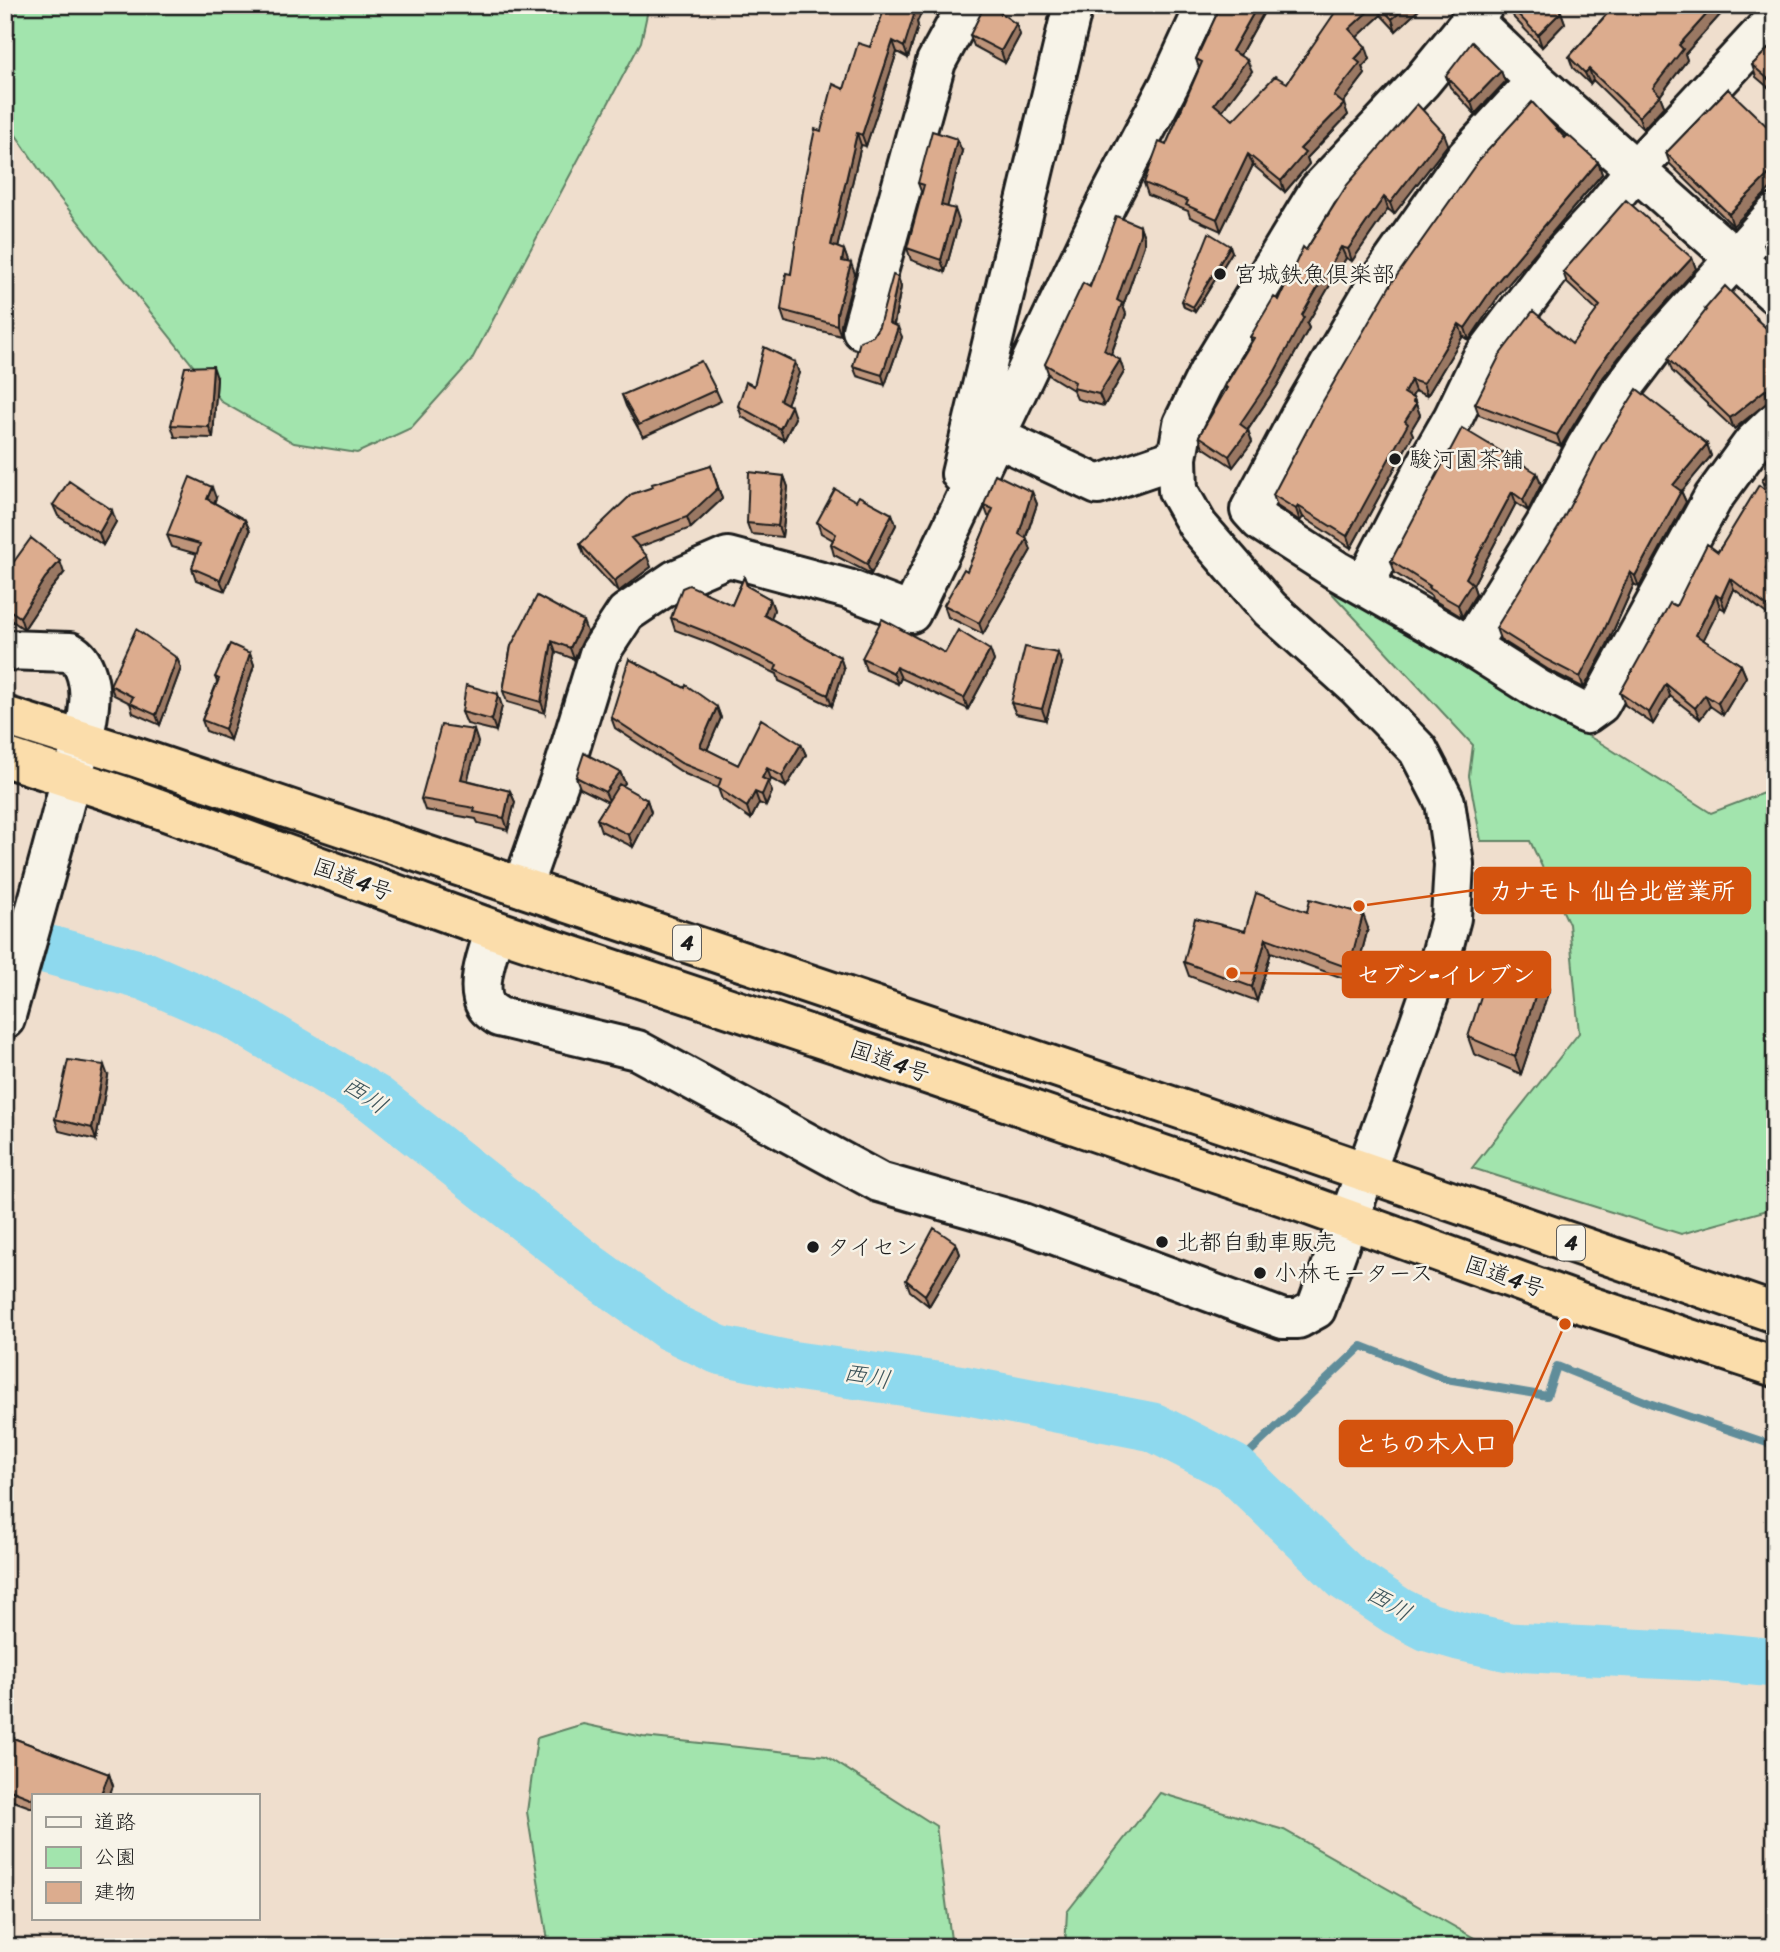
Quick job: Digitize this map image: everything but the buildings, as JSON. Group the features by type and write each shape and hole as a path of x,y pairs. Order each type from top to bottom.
{"highway":[{"name":"国道4号","path":"5,716 522,887 1775,1313"},
{"name":"国道4号","path":"5,757 71,778 495,930 906,1067 1580,1303 1775,1367"}],"street":[{"path":"862,330 936,62 967,5"},
{"path":"945,541 1073,5"},
{"path":"522,887 564,768 599,654 626,613 675,580 728,557 848,589 912,613 1107,203 1169,85 1206,5"},
{"path":"495,930 481,981 486,1005 499,1017 637,1050 878,1182 1023,1223 1283,1319 1298,1319 1316,1309 1435,978 1451,918 1454,864 1445,802 1418,750 1356,686 1270,609 1198,526 1178,491 1177,458 1183,424 1208,373 1319,190 1420,82 1478,12 1536,81 1775,294"},
{"path":"1364,586 1481,360 1557,260 1635,170 1775,19"},
{"path":"1536,81 1467,156 1377,284 1301,414 1250,510 1259,521 1364,586 1470,646 1538,689 1586,714 1600,704 1713,498 1753,443 1775,422"},
{"path":"1470,646 1545,524 1586,447 1620,393 1651,350 1775,214"},
{"path":"996,438 1098,485 1177,458"},
{"path":"5,650 76,655 83,665 88,683 89,705 82,740 5,1019"}],"green space":[{"path":"5,5 649,5 641,42 471,361 411,428 357,453 294,443 222,402 54,191 5,119"},
{"path":"1328,589 1604,745 1711,813 1766,792 1775,792 1775,1208 1681,1234 1472,1168 1579,1033 1569,924 1530,841 1481,841 1469,776 1473,745"},
{"path":"583,1724 643,1737 826,1756 936,1826 952,1947 549,1947 527,1812 537,1738"},
{"path":"1160,1793 1284,1830 1490,1947 1065,1947 1067,1912"}],"waterway":[{"name":"西川","path":"5,938 145,976 232,1014 375,1099 589,1268 671,1327 719,1350 789,1365 964,1390 1153,1427 1233,1468 1346,1577 1397,1611 1428,1627 1509,1647 1713,1657 1775,1663"},
{"path":"1233,1468 1362,1346 1446,1379 1547,1396 1557,1366 1652,1404 1773,1445"}],"place":[{"name":"宮城鉄魚倶楽部","path":"1220,274"},
{"name":"駿河園茶舗","path":"1395,459"},
{"name":"カナモト 仙台北営業所","path":"1359,906"},
{"name":"セブン-イレブン","path":"1232,973"},
{"name":"北都自動車販売","path":"1162,1242"},
{"name":"タイセン","path":"813,1247"},
{"name":"小林モータース","path":"1260,1273"},
{"name":"とちの木入口","path":"1565,1324"}]}
